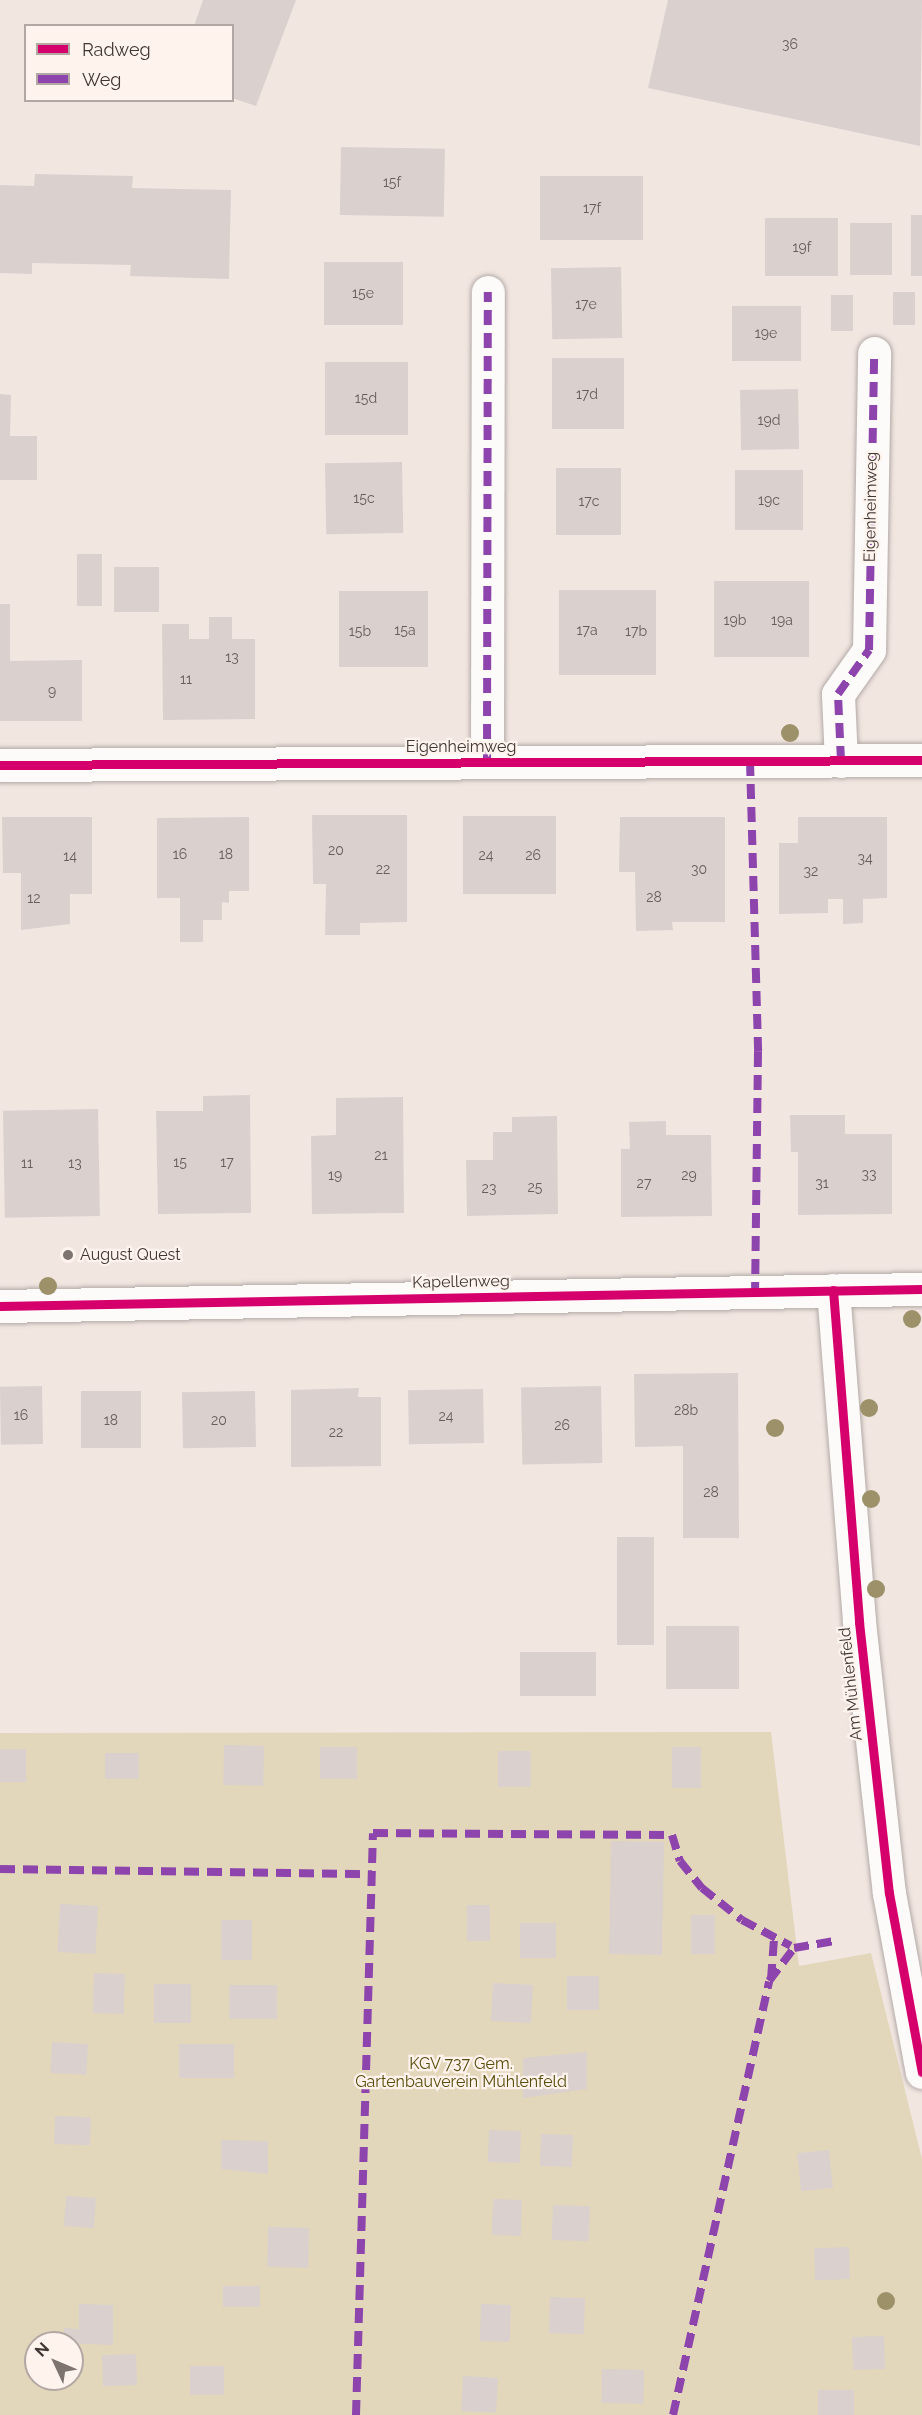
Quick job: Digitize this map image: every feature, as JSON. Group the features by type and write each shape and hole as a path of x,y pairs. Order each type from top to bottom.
{"street":[{"name":"Eigenheimweg","path":"487,762 488,292"},
{"name":"Eigenheimweg","path":"841,761 838,694 869,650 874,353"},
{"name":"Eigenheimweg","path":"0,765 922,760"},
{"name":"Kapellenweg","path":"0,1306 922,1289"},
{"name":"Am Mühlenfeld","path":"833,1290 859,1622 889,1893 922,2072"}],"green space":[{"name":"KGV 737 Gem. Gartenbauverein Mühlenfeld","path":"771,1732 799,1966 871,1953 922,2159 922,2415 0,2415 0,1733"}],"building":[{"path":"203,0 296,0 256,106 234,99 234,24 195,24"},
{"path":"668,0 922,0 920,146 648,88"},
{"path":"341,147 445,149 444,217 340,215"},
{"path":"35,174 133,176 132,188 231,190 229,279 130,276 131,265 32,263 32,274 0,273 0,185 34,186"},
{"path":"540,176 643,176 643,240 540,240"},
{"path":"911,215 922,215 922,276 911,276"},
{"path":"765,218 838,218 838,276 765,276"},
{"path":"850,223 892,223 892,275 850,275"},
{"path":"324,262 403,262 403,325 324,325"},
{"path":"621,267 622,338 552,339 551,268"},
{"path":"893,292 915,292 915,325 893,325"},
{"path":"831,295 853,295 853,331 831,331"},
{"path":"732,306 801,306 801,361 732,361"},
{"path":"552,358 624,358 624,429 552,429"},
{"path":"325,362 408,362 408,435 325,435"},
{"path":"798,389 799,449 741,450 740,390"},
{"path":"0,394 11,395 10,436 37,436 37,480 0,480"},
{"path":"402,462 403,533 326,534 325,463"},
{"path":"556,468 621,468 621,535 556,535"},
{"path":"735,470 803,470 803,530 735,530"},
{"path":"77,554 102,554 102,606 77,606"},
{"path":"114,567 159,567 159,612 114,612"},
{"path":"714,581 809,581 809,657 714,657"},
{"path":"559,590 656,590 656,675 559,675"},
{"path":"339,591 428,591 428,667 339,667"},
{"path":"0,604 10,604 10,661 82,660 82,721 0,721"},
{"path":"209,617 232,617 232,639 255,639 255,719 163,720 162,624 189,624 189,639 209,639"},
{"path":"312,815 407,815 407,922 360,923 360,935 325,935 326,884 313,884"},
{"path":"463,816 556,816 556,894 463,894"},
{"path":"2,817 92,817 92,894 70,894 70,924 21,930 21,873 3,873"},
{"path":"249,817 249,891 229,891 229,903 222,902 222,920 203,920 203,942 180,942 180,898 157,898 157,818"},
{"path":"620,817 725,817 725,922 672,922 673,930 636,931 635,872 619,872"},
{"path":"798,817 887,817 887,898 863,899 863,923 843,924 843,899 828,899 828,913 779,914 779,843 798,843"},
{"path":"250,1095 251,1213 158,1214 156,1111 203,1111 203,1096"},
{"path":"403,1097 404,1213 312,1214 311,1136 336,1135 336,1098"},
{"path":"98,1109 100,1216 5,1218 3,1111"},
{"path":"790,1115 845,1115 845,1134 892,1134 892,1214 798,1215 798,1152 791,1152"},
{"path":"557,1116 558,1214 467,1216 466,1160 493,1160 493,1132 512,1132 512,1117"},
{"path":"666,1121 666,1135 711,1135 712,1216 621,1217 621,1149 630,1149 629,1122"},
{"path":"738,1373 739,1538 683,1538 683,1446 635,1447 634,1374"},
{"path":"42,1386 43,1444 1,1445 0,1387"},
{"path":"601,1386 602,1463 522,1464 521,1387"},
{"path":"359,1388 358,1397 381,1397 381,1466 291,1467 291,1390"},
{"path":"483,1389 484,1443 409,1444 408,1390"},
{"path":"81,1391 141,1391 141,1448 81,1448"},
{"path":"255,1391 256,1447 183,1448 182,1392"},
{"path":"617,1537 654,1537 654,1645 617,1645"},
{"path":"666,1626 739,1626 739,1689 666,1689"},
{"path":"520,1652 596,1652 596,1696 520,1696"},
{"path":"224,1745 264,1746 263,1786 223,1785"},
{"path":"320,1747 357,1747 357,1779 320,1779"},
{"path":"672,1747 701,1747 701,1788 672,1788"},
{"path":"0,1749 26,1749 26,1782 0,1782"},
{"path":"498,1751 531,1751 531,1787 498,1787"},
{"path":"105,1753 139,1753 139,1779 105,1779"},
{"path":"611,1841 664,1842 662,1955 609,1954"},
{"path":"60,1904 98,1906 95,1954 57,1952"},
{"path":"467,1905 490,1905 490,1941 467,1941"},
{"path":"691,1915 715,1915 715,1954 691,1954"},
{"path":"221,1920 252,1920 252,1960 221,1960"},
{"path":"520,1923 556,1923 556,1958 520,1958"},
{"path":"94,1973 125,1974 124,2014 93,2013"},
{"path":"567,1976 599,1976 599,2010 567,2010"},
{"path":"493,1983 533,1985 531,2023 491,2021"},
{"path":"154,1984 191,1984 191,2023 154,2023"},
{"path":"229,1985 277,1985 277,2019 229,2019"},
{"path":"52,2042 88,2044 86,2075 50,2073"},
{"path":"179,2044 234,2044 234,2078 179,2078"},
{"path":"587,2052 587,2089 523,2098 523,2058"},
{"path":"55,2116 91,2117 90,2145 54,2144"},
{"path":"489,2130 521,2131 520,2163 488,2162"},
{"path":"541,2134 573,2135 572,2167 540,2166"},
{"path":"221,2140 268,2141 268,2174 221,2169"},
{"path":"829,2150 833,2188 801,2191 797,2153"},
{"path":"66,2196 96,2198 94,2228 64,2226"},
{"path":"493,2199 522,2200 521,2236 492,2235"},
{"path":"553,2205 590,2206 589,2241 552,2240"},
{"path":"268,2227 309,2228 308,2268 267,2267"},
{"path":"849,2247 850,2279 815,2280 814,2248"},
{"path":"223,2286 260,2286 260,2307 223,2307"},
{"path":"550,2297 585,2298 584,2334 549,2333"},
{"path":"79,2304 113,2305 113,2345 84,2344 84,2331 64,2331 64,2328 79,2329"},
{"path":"481,2304 511,2305 510,2342 480,2341"},
{"path":"884,2336 885,2369 853,2370 852,2337"},
{"path":"136,2354 137,2385 103,2386 102,2355"},
{"path":"190,2366 224,2366 224,2395 190,2395"},
{"path":"602,2369 644,2370 643,2404 601,2403"},
{"path":"463,2376 498,2378 496,2413 461,2411"},
{"path":"818,2390 854,2390 854,2415 818,2415"}],"marked path":[{"path":"487,762 488,292"},
{"path":"841,761 838,694 869,650 874,353"},
{"path":"750,761 758,1052 755,1291"},
{"path":"356,2415 373,1833 672,1835 680,1861 702,1888 742,1920 791,1946"},
{"path":"0,1869 372,1874"},
{"path":"771,1979 774,1939"},
{"path":"673,2415 769,1981 794,1948 834,1941"}],"cycle path":[{"path":"0,765 922,760"},
{"path":"0,1306 922,1289"},
{"path":"833,1290 859,1622 889,1893 922,2072"}],"place":[{"name":"August Quest","path":"68,1255"}]}
